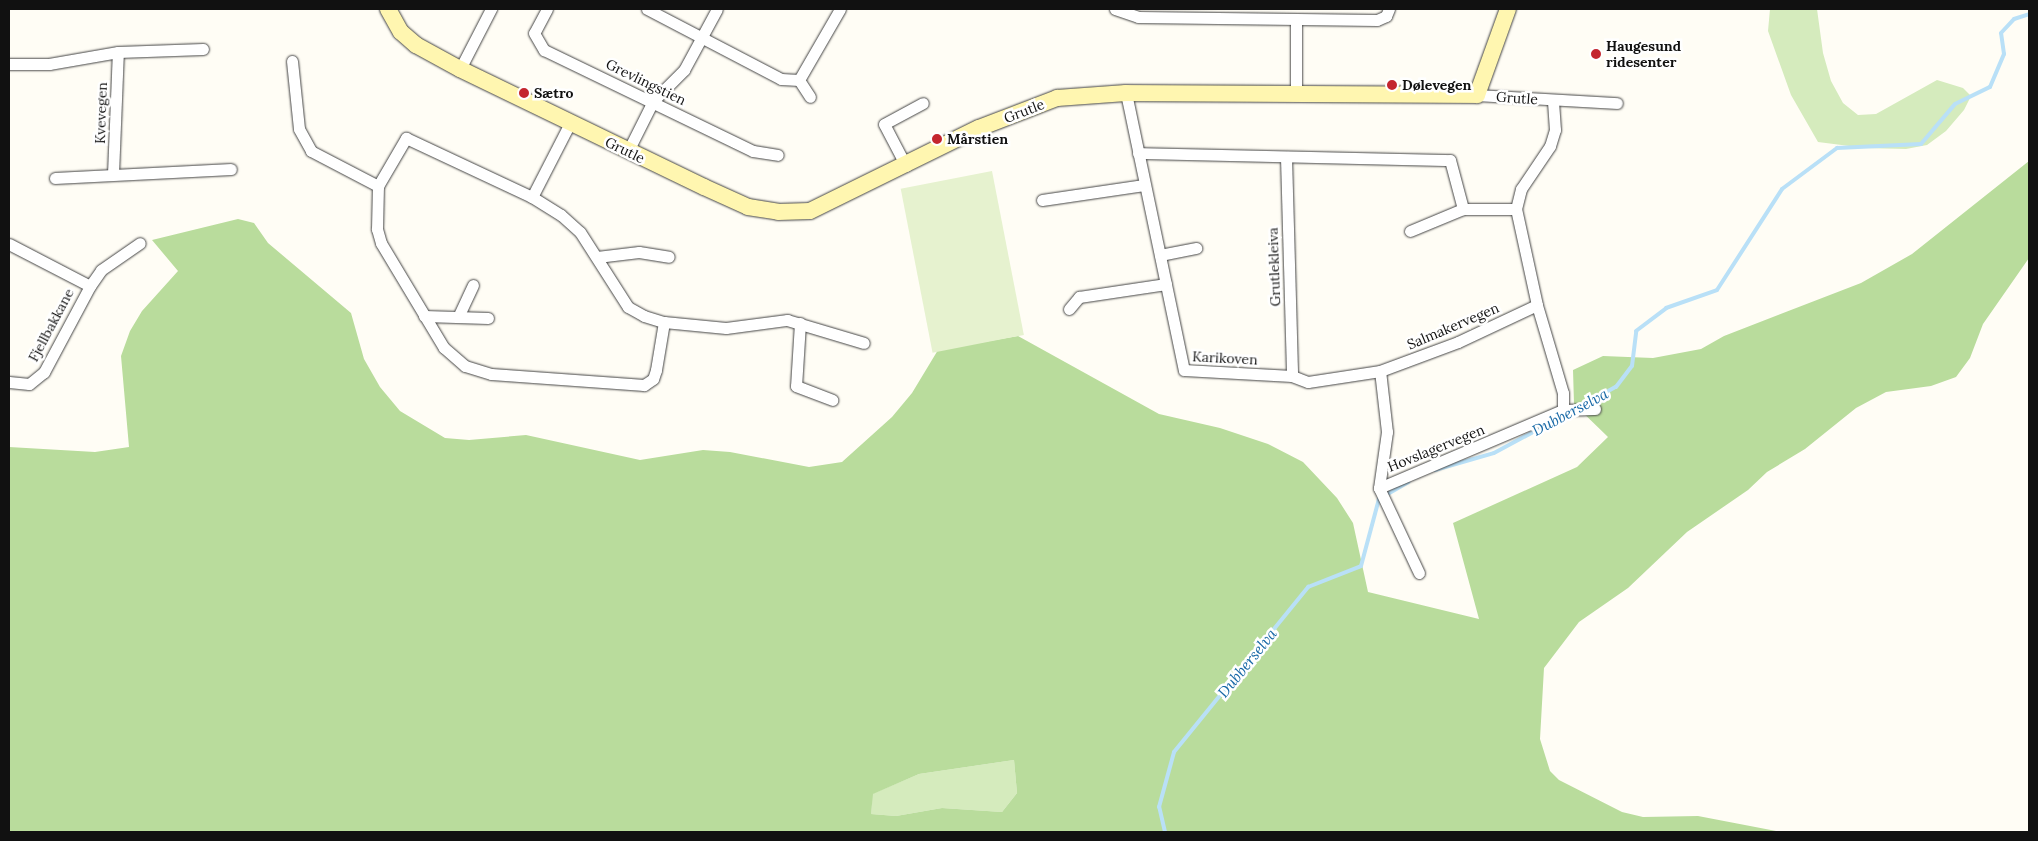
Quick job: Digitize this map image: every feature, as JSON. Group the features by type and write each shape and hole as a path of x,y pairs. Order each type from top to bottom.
{"street":[{"name":"Grutle","path":"388,9 401,32 416,45 460,69 748,207 778,212 810,211 906,166 979,128 1057,98 1126,93 1477,95 1617,103"},
{"path":"460,69 491,9"},
{"name":"Grevlingstien","path":"548,9 534,33 544,50 653,101 752,151 778,155"},
{"path":"647,9 782,79 799,80"},
{"path":"628,151 653,101 684,70 700,37 717,9"},
{"path":"799,80 840,9"},
{"path":"1115,9 1138,17 1188,13 1296,20 1377,20 1386,16 1389,9"},
{"path":"1477,95 1508,9"},
{"path":"1296,20 1296,95"},
{"path":"9,64 49,64 118,52 203,49"},
{"name":"Kvevegen","path":"114,174 118,52"},
{"path":"292,61 300,129 311,151 378,186"},
{"path":"799,80 810,97"},
{"name":"Karikoven","path":"1126,93 1184,370 1292,376"},
{"path":"1553,100 1555,130 1550,146 1521,189 1516,208 1537,305 1563,393 1563,410"},
{"path":"906,166 884,124 923,103"},
{"path":"532,197 570,123"},
{"path":"664,322 653,379 635,386 491,374 465,366 444,348 381,243 375,216 378,186 406,138 532,197 580,232 628,308 664,322 726,328 765,322 800,323 864,342"},
{"path":"1138,153 1450,160 1463,209"},
{"name":"Grutlekleiva","path":"1286,157 1292,376"},
{"path":"55,178 231,169"},
{"path":"1042,200 1144,185"},
{"path":"1410,231 1463,209 1516,208"},
{"path":"90,286 101,270 140,243"},
{"name":"Fjellbakkane","path":"9,244 90,286 44,372 29,384 9,382"},
{"path":"1160,255 1196,248"},
{"path":"597,257 639,252 669,257"},
{"path":"1069,309 1079,297 1166,284"},
{"path":"459,315 473,285"},
{"name":"Salmakervegen","path":"1292,376 1308,382 1380,371 1458,342 1537,305"},
{"path":"424,316 459,315 488,318"},
{"path":"800,323 796,386 832,400"},
{"path":"1379,488 1387,432 1380,371"},
{"name":"Hovslagervegen","path":"1420,573 1379,488 1563,410 1595,409"}],"green space":[{"path":"1770,9 1817,9 1823,53 1831,81 1843,103 1858,115 1876,114 1937,80 1963,88 1971,96 1964,110 1946,131 1927,145 1906,149 1865,148 1818,142 1791,95 1768,31"},
{"path":"2029,161 2029,258 1983,324 1970,358 1956,377 1931,386 1886,392 1856,408 1805,449 1767,472 1748,490 1687,532 1628,588 1579,622 1544,668 1540,739 1550,771 1559,780 1622,812 1643,817 1698,816 1781,832 9,832 9,447 95,452 129,447 121,356 130,331 142,311 178,271 152,240 238,219 254,223 268,243 351,313 364,359 380,387 400,411 445,438 469,440 526,435 640,460 703,450 730,452 809,467 842,462 892,417 912,393 938,350 1018,336 1159,414 1220,428 1268,444 1303,462 1337,498 1353,523 1368,592 1479,619 1453,523 1577,467 1608,437 1574,404 1573,370 1603,356 1653,358 1701,349 1724,336 1861,283 1912,254","holes":["1014,760 1017,793 1002,812 942,808 896,816 871,814 873,794 919,774"]},
{"path":"992,171 1024,335 933,353 901,189"},
{"path":"1014,760 1017,793 1002,812 942,808 896,816 871,814 872,794 919,774"}],"waterway":[{"name":"Dubberselva","path":"1583,405 1616,387 1632,366 1636,331 1666,308 1717,290 1782,189 1837,148 1921,144 1955,104 1990,87 2004,54 2001,33 2014,19 2029,14"},
{"name":"Dubberselva","path":"1435,470 1494,453 1563,416"},
{"name":"Dubberselva","path":"1165,832 1159,807 1174,752 1308,587 1361,566 1379,499 1408,482"}],"place":[{"name":"Haugesund ridesenter","path":"1596,54"},
{"name":"Dølevegen","path":"1392,85"},
{"name":"Sætro","path":"524,93"},
{"name":"Mårstien","path":"937,139"}]}
